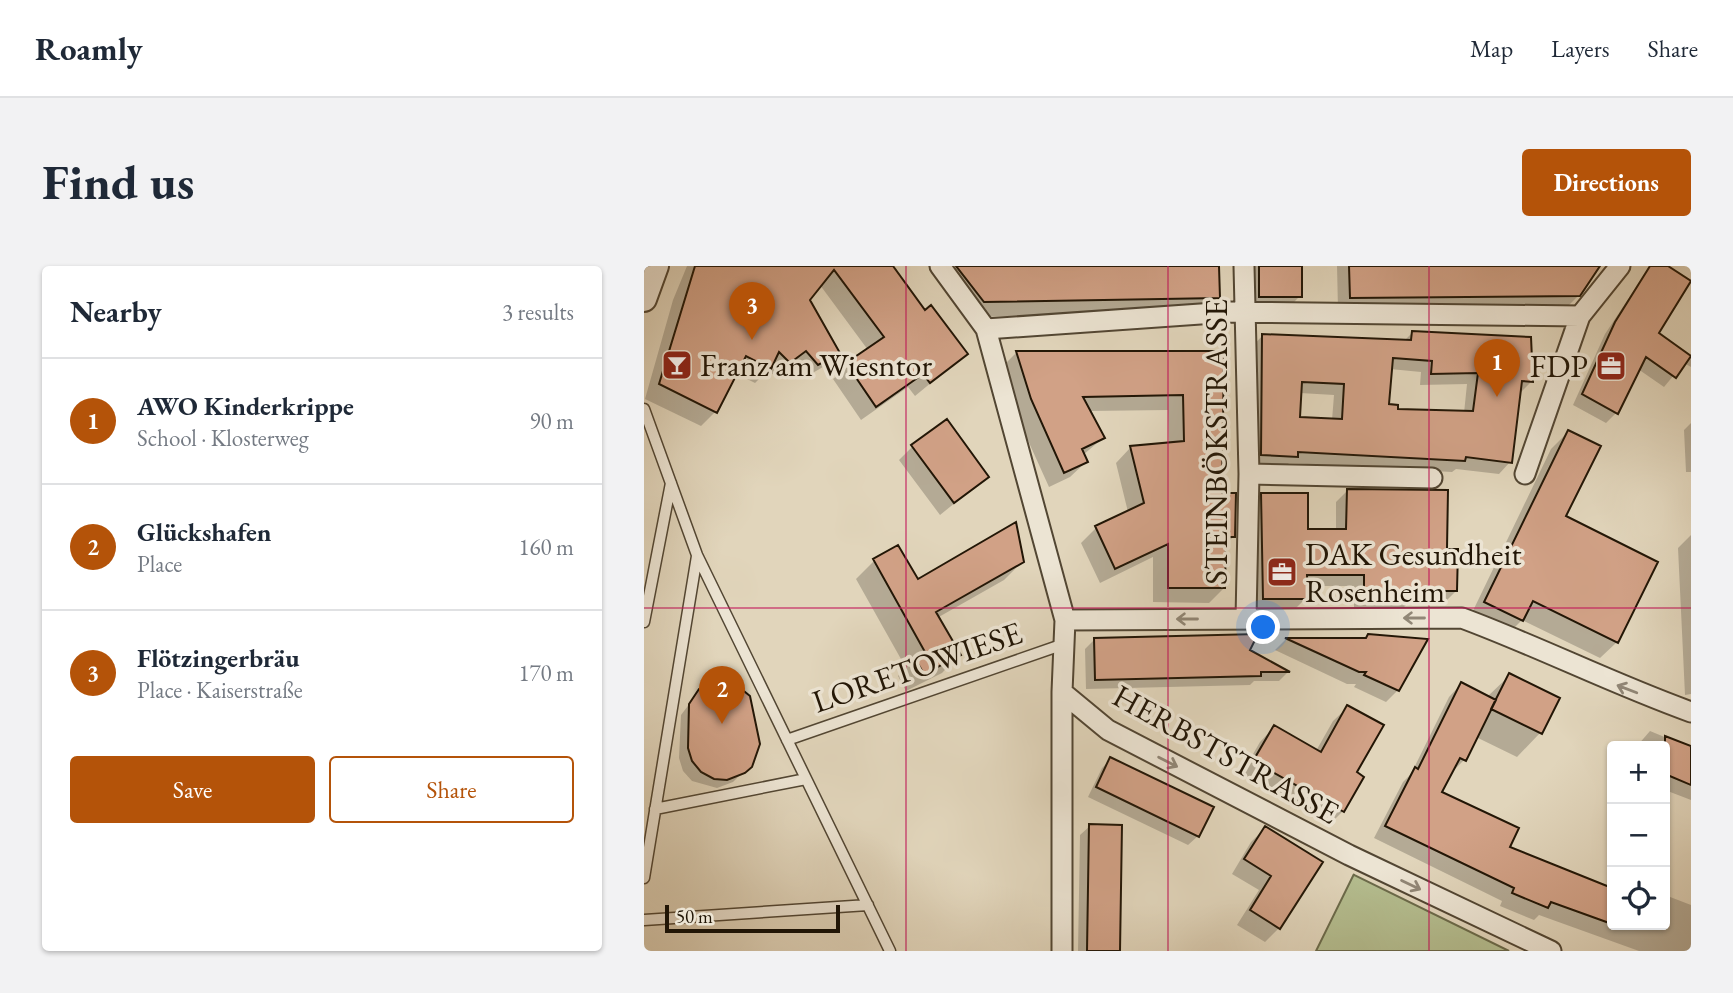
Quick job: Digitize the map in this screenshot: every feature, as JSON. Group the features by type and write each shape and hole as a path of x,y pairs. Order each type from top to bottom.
{"street":[{"path":"644,299 656,266"},
{"path":"940,266 986,329 1065,620 1062,692 1062,951"},
{"name":"STEINBÖKSTRASSE","path":"1244,266 1249,474 1246,619"},
{"path":"1525,474 1580,316 1620,266"},
{"path":"986,329 1246,312 1580,316"},
{"path":"1249,474 1433,478"},
{"path":"1065,620 1462,618 1520,640 1620,686 1691,712"},
{"name":"HERBSTSTRASSE","path":"1062,692 1108,730 1349,855 1551,951"}],"lane":[{"name":"LORETOWIESE","path":"644,409 697,555 890,951"},
{"path":"644,622 671,483"},
{"name":"LORETOWIESE","path":"644,878 697,555"},
{"name":"LORETOWIESE","path":"787,740 1065,644"},
{"path":"655,809 806,779"},
{"path":"644,920 868,905"}],"green space":[{"path":"1354,875 1509,951 1316,951"}],"building":[{"path":"695,266 893,266 925,310 931,305 968,354 930,383 923,374 876,407 846,363 884,337 834,270 810,300 840,353 818,365 806,351 790,363 779,352 771,369 746,356 717,413 659,384"},
{"path":"956,266 1219,266 1220,298 984,302"},
{"path":"1259,266 1302,266 1302,297 1259,297"},
{"path":"1349,266 1600,266 1580,296 1350,298"},
{"path":"1650,266 1668,266 1691,281 1659,333 1691,356 1676,378 1646,357 1618,414 1582,394 1615,322"},
{"path":"1412,331 1531,337 1533,382 1522,381 1512,463 1466,457 1465,461 1298,452 1298,457 1261,455 1262,334 1411,340","holes":["1393,358 1432,361 1431,374 1478,373 1473,411 1398,409 1398,405 1389,404","1302,382 1344,384 1342,419 1300,417"]},
{"path":"1016,351 1224,351 1222,493 1236,493 1235,537 1226,537 1225,588 1168,588 1168,544 1115,569 1095,526 1144,503 1130,446 1184,441 1183,395 1083,397 1105,438 1082,449 1088,462 1064,473 1031,399"},
{"path":"947,419 989,477 954,503 911,445"},
{"path":"1568,430 1601,446 1566,516 1658,562 1618,643 1533,601 1523,621 1484,602"},
{"path":"1347,489 1448,490 1447,549 1458,549 1457,591 1414,591 1414,599 1364,599 1364,575 1307,575 1308,599 1263,599 1261,493 1308,493 1308,529 1346,529"},
{"path":"1016,522 1024,562 936,612 961,655 924,674 914,657 925,652 873,559 898,545 918,579"},
{"path":"1258,634 1250,650 1290,672 1261,672 1261,676 1095,680 1094,638"},
{"path":"1368,634 1428,639 1399,691 1364,675 1366,672 1359,672 1285,638 1366,638"},
{"path":"1509,673 1560,698 1542,734 1491,709"},
{"path":"720,681 734,683 750,696 760,744 752,767 727,780 714,779 701,772 692,761 688,748 689,704 699,689"},
{"path":"1461,682 1496,700 1466,761 1460,758 1442,792 1519,828 1510,847 1607,886 1607,922 1551,902 1548,908 1512,893 1514,888 1385,826 1415,767 1418,769"},
{"path":"1347,705 1384,725 1357,772 1364,777 1344,812 1253,761 1274,725 1321,752"},
{"path":"1665,736 1691,746 1691,785 1670,776 1670,741 1665,741"},
{"path":"1110,757 1214,807 1199,837 1096,787"},
{"path":"1089,824 1122,825 1120,951 1087,951"},
{"path":"1265,826 1323,862 1280,929 1250,910 1271,876 1244,859"}],"place":[{"name":"Flötzingerbräu","path":"752,340"},
{"name":"Franz am Wiesntor","path":"677,365"},
{"name":"FDP","path":"1611,366"},
{"name":"AWO Kinderkrippe","path":"1497,397"},
{"name":"DAK Gesundheit Rosenheim","path":"1282,572"},
{"name":"Glückshafen","path":"722,724"}]}
